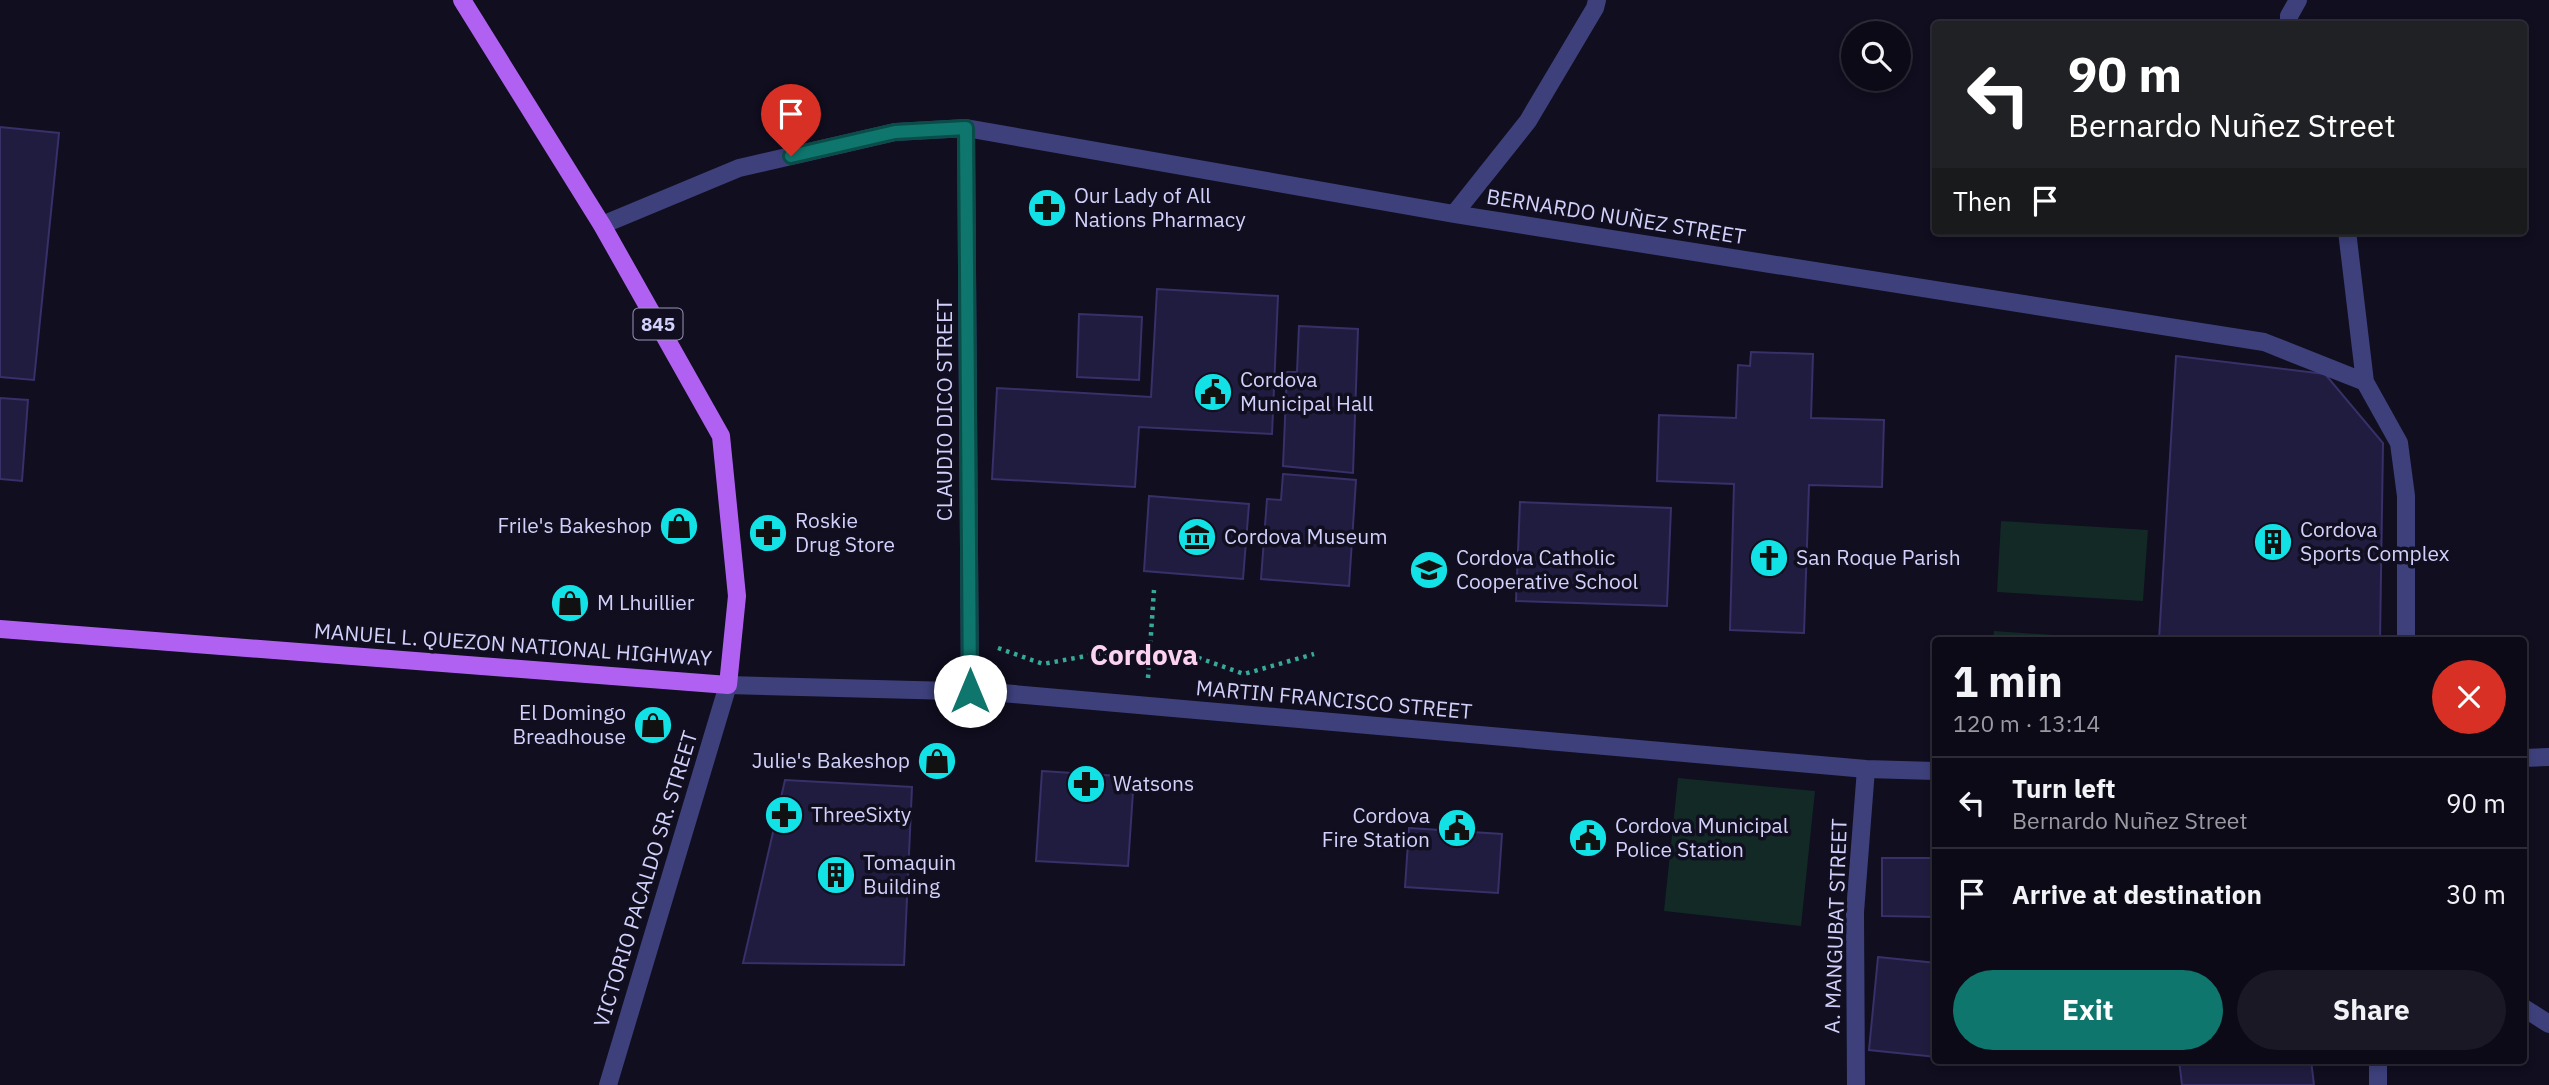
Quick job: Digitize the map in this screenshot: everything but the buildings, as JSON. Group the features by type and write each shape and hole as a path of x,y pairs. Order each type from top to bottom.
{"main road":[{"name":"MANUEL L. QUEZON NATIONAL HIGHWAY","path":"0,629 727,685 737,596 721,436 602,225 462,0"}],"street":[{"path":"1454,214 1528,121 1595,8 1597,0"},
{"path":"2289,21 2298,0"},
{"name":"BERNARDO NUÑEZ STREET","path":"602,225 739,169 895,132 966,128 1454,214 2264,342 2365,383"},
{"name":"CLAUDIO DICO STREET","path":"966,128 970,691"},
{"path":"2347,235 2365,383 2399,443 2406,496 2406,637"},
{"name":"MARTIN FRANCISCO STREET","path":"727,685 970,691 1866,769 1932,771"},
{"name":"VICTORIO PACALDO SR. STREET","path":"608,1085 727,685"},
{"path":"2527,758 2549,757"},
{"name":"A. MANGUBAT STREET","path":"1856,1085 1856,912 1866,769"},
{"path":"2527,1010 2549,1024"},
{"path":"2378,1064 2378,1085"}],"path":[{"path":"1146,707 1154,590"},
{"path":"988,644 1043,664 1102,653 1149,653 1199,658 1244,674 1314,654"}],"green space":[{"path":"2001,521 2148,530 2143,601 1997,592"},
{"path":"1994,631 2081,637 1993,637"},
{"path":"1678,778 1815,791 1801,926 1664,911"}],"place":[{"name":"Our Lady of All Nations Pharmacy","path":"1047,208"},
{"name":"Cordova Municipal Hall","path":"1213,392"},
{"name":"Frile's Bakeshop","path":"679,526"},
{"name":"Roskie Drug Store","path":"768,533"},
{"name":"Cordova Museum","path":"1197,537"},
{"name":"Cordova Sports Complex","path":"2273,542"},
{"name":"San Roque Parish","path":"1769,558"},
{"name":"Cordova Catholic Cooperative School","path":"1429,570"},
{"name":"M Lhuillier","path":"570,603"},
{"name":"El Domingo Breadhouse","path":"653,725"},
{"name":"Julie's Bakeshop","path":"937,761"},
{"name":"Watsons","path":"1086,784"},
{"name":"ThreeSixty","path":"784,815"},
{"name":"Cordova Fire Station","path":"1457,828"},
{"name":"Cordova Municipal Police Station","path":"1588,838"},
{"name":"Tomaquin Building","path":"836,875"}],"district":[{"name":"Cordova","path":"1144,655"}],"route":[{"path":"791,156 895,132 966,128 970,691"}]}
